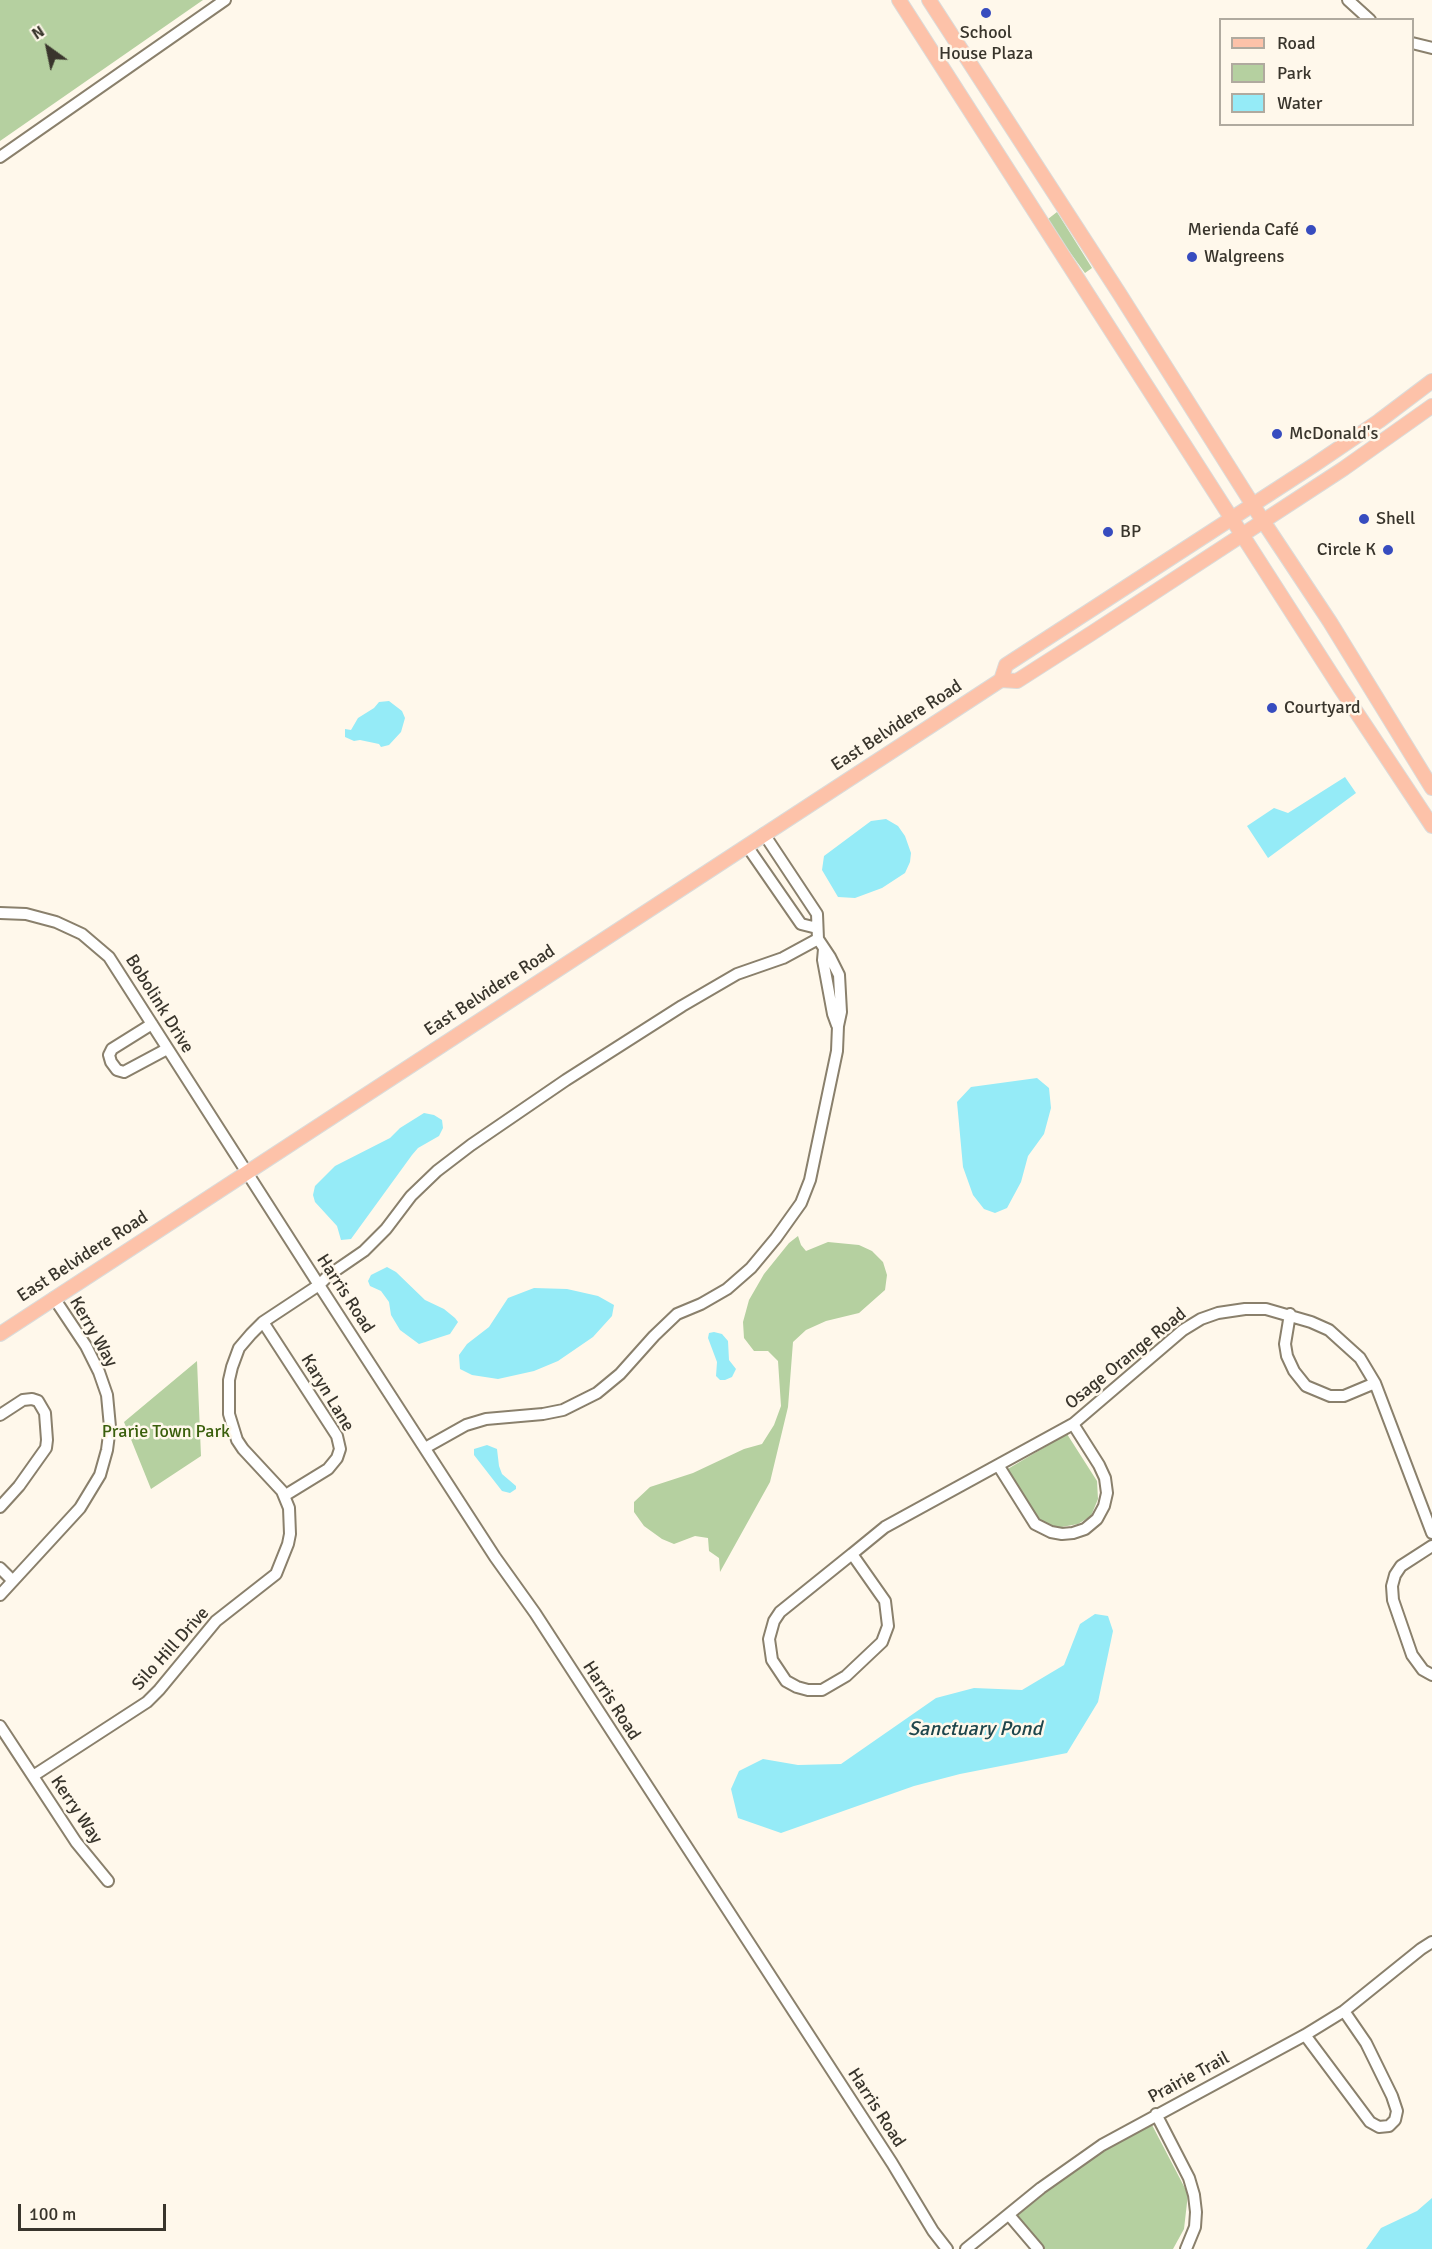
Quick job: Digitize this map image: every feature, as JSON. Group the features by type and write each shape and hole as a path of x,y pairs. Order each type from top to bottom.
{"main road":[{"path":"899,0 1432,826"},
{"path":"928,0 1330,622 1432,789"},
{"name":"East Belvidere Road","path":"1001,680 1006,665 1253,506 1361,434 1432,381"},
{"name":"East Belvidere Road","path":"0,1334 246,1171 1001,680 1017,681 1243,535 1376,447 1432,406"}],"street":[{"path":"0,158 225,0"},
{"path":"1348,0 1368,18"},
{"path":"1414,43 1432,48"},
{"path":"425,1448 466,1425 486,1419 563,1410 587,1398 620,1374 677,1314 702,1304 727,1289 751,1268 801,1203 810,1180 837,1051 838,1026 833,1014 823,960 824,949 817,933 817,914 764,834"},
{"path":"747,846 801,924 817,933"},
{"name":"Bobolink Drive","path":"0,913 41,916 82,934 109,957 246,1171"},
{"name":"Silo Hill Drive","path":"33,1776 147,1702 216,1621 276,1574 286,1551 290,1534 289,1508 282,1491 243,1449 232,1428 229,1414 229,1380 232,1367 239,1348 251,1334 263,1322 319,1285 364,1251 386,1229 411,1196 437,1171 471,1145 566,1080 682,1006 737,974 783,958 817,933"},
{"path":"152,1024 112,1049 109,1055 111,1062 117,1070 123,1072 167,1049"},
{"name":"Harris Road","path":"246,1171 495,1557 535,1613 824,2057 933,2232 947,2249"},
{"name":"Kerry Way","path":"0,1595 80,1508 100,1476 107,1450 110,1427 107,1395 99,1372 86,1346 54,1298"},
{"name":"Osage Orange Road","path":"852,1554 885,1601 888,1626 882,1642 846,1676 822,1690 797,1687 786,1681 772,1660 769,1639 774,1621 780,1612 885,1527 1073,1424 1183,1329 1218,1313 1245,1309 1266,1309 1290,1314 1329,1330 1360,1358 1375,1383 1432,1533"},
{"path":"1290,1314 1285,1344 1287,1356 1294,1371 1306,1386 1330,1396 1344,1396 1375,1383"},
{"name":"Karyn Lane","path":"263,1322 337,1436 340,1449 337,1458 328,1469 284,1496"},
{"path":"0,1416 23,1400 38,1401 45,1413 47,1440 46,1448 19,1486 0,1506"},
{"path":"998,1465 1035,1524 1051,1532 1062,1534 1085,1529 1097,1519 1104,1506 1107,1493 1105,1478 1099,1465 1073,1424"},
{"path":"1432,1546 1401,1566 1392,1586 1392,1600 1412,1655 1423,1670 1432,1675"},
{"path":"0,1568 13,1581"},
{"name":"Kerry Way","path":"0,1725 76,1842 108,1881"},
{"name":"Prairie Trail","path":"966,2249 1069,2167 1102,2145 1305,2035 1344,2011 1432,1942"},
{"path":"1305,2035 1370,2122 1379,2127 1389,2126 1395,2120 1397,2111 1392,2096 1366,2043 1344,2011"},
{"path":"1156,2114 1190,2178 1194,2195 1195,2227 1186,2249"},
{"path":"1010,2215 1038,2249"}],"green space":[{"path":"0,0 203,0 0,141"},
{"path":"1057,212 1092,268 1085,273 1048,219"},
{"path":"798,1236 806,1251 828,1242 859,1245 872,1251 883,1262 887,1275 885,1290 859,1313 826,1321 806,1330 793,1342 788,1407 770,1482 720,1572 719,1558 709,1551 708,1538 695,1536 674,1544 662,1539 644,1526 634,1512 634,1502 650,1487 693,1473 744,1449 762,1444 774,1425 781,1406 778,1361 768,1351 754,1351 744,1338 743,1322 749,1300 764,1274 789,1243"},
{"name":"Prarie Town Park","path":"197,1361 201,1456 151,1489 124,1422"},
{"path":"1067,1434 1097,1481 1098,1499 1091,1516 1078,1524 1056,1528 1040,1521 1006,1470"},
{"path":"1151,2123 1188,2194 1184,2229 1173,2249 1044,2249 1017,2216 1074,2170"}],"water":[{"path":"389,701 402,711 405,718 401,732 389,745 381,747 379,744 354,741 345,737 345,729 351,730 358,718 379,702"},
{"path":"1345,777 1356,793 1268,858 1247,826 1274,808 1288,813"},
{"path":"886,819 898,826 905,836 911,853 905,873 882,888 855,898 838,897 822,870 824,856 871,821"},
{"path":"1037,1078 1049,1088 1051,1108 1044,1134 1028,1156 1021,1182 1007,1208 995,1213 984,1209 973,1195 963,1167 957,1102 971,1087"},
{"path":"424,1113 442,1120 443,1128 439,1136 418,1148 351,1239 341,1240 337,1226 315,1202 313,1195 315,1186 335,1166 390,1138 400,1128"},
{"path":"387,1267 396,1272 425,1300 444,1309 455,1318 458,1322 450,1334 419,1344 400,1330 391,1315 389,1302 381,1291 370,1286 368,1281 371,1275"},
{"path":"534,1288 567,1289 598,1296 614,1305 612,1316 593,1337 558,1361 534,1371 498,1379 472,1375 460,1369 459,1355 467,1344 489,1327 508,1298"},
{"path":"709,1333 722,1334 728,1341 729,1360 736,1369 732,1377 725,1380 720,1380 716,1376 717,1362 708,1338"},
{"path":"487,1445 497,1449 502,1474 516,1486 516,1489 510,1493 502,1491 474,1455 474,1449"},
{"name":"Sanctuary Pond","path":"1095,1614 1108,1616 1113,1631 1098,1702 1067,1753 960,1774 914,1786 781,1833 738,1818 731,1789 739,1771 763,1759 798,1765 841,1764 936,1698 974,1688 1022,1690 1064,1665 1080,1624"},
{"path":"1432,2198 1432,2249 1366,2249 1381,2228 1417,2211"}],"place":[{"name":"School House Plaza","path":"986,13"},
{"name":"Merienda Café","path":"1311,230"},
{"name":"Walgreens","path":"1192,257"},
{"name":"McDonald's","path":"1277,434"},
{"name":"Shell","path":"1364,519"},
{"name":"BP","path":"1108,532"},
{"name":"Circle K","path":"1388,550"},
{"name":"Courtyard","path":"1272,708"}]}
